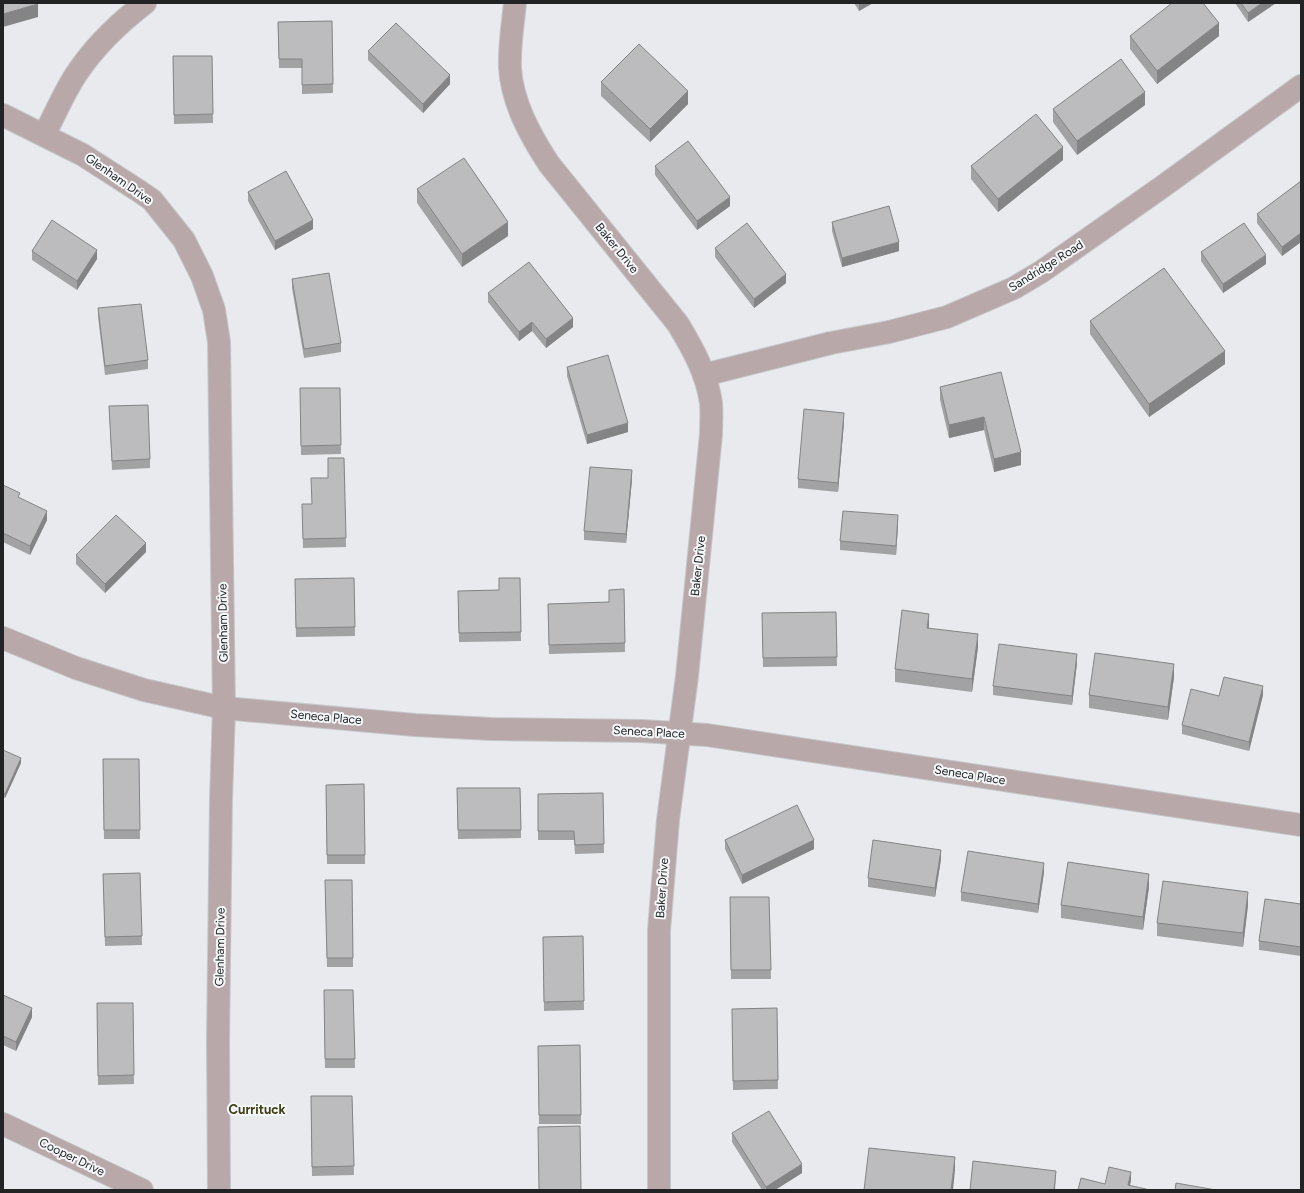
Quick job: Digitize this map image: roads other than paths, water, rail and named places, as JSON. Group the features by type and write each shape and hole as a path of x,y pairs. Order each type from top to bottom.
{"street":[{"path":"44,135 76,74 89,56 122,21 145,3"},
{"name":"Baker Drive","path":"515,3 510,51 510,68 514,91 520,111 538,147 549,164 678,324 694,349 704,375 711,404 711,434 687,676 668,820 659,930 659,1190"},
{"name":"Sandridge Road","path":"704,375 830,343 889,332 947,317 1014,288 1041,272 1301,86"},
{"name":"Glenham Drive","path":"3,115 83,155 152,200 184,240 202,276 214,310 219,342 224,708 221,799 218,1042 219,1190"},
{"name":"Seneca Place","path":"3,638 76,668 144,690 224,708 407,724 475,728 642,731 707,735 1301,826"},
{"name":"Cooper Drive","path":"3,1124 142,1190"}],"district":[{"name":"Currituck","path":"257,1109"}]}
